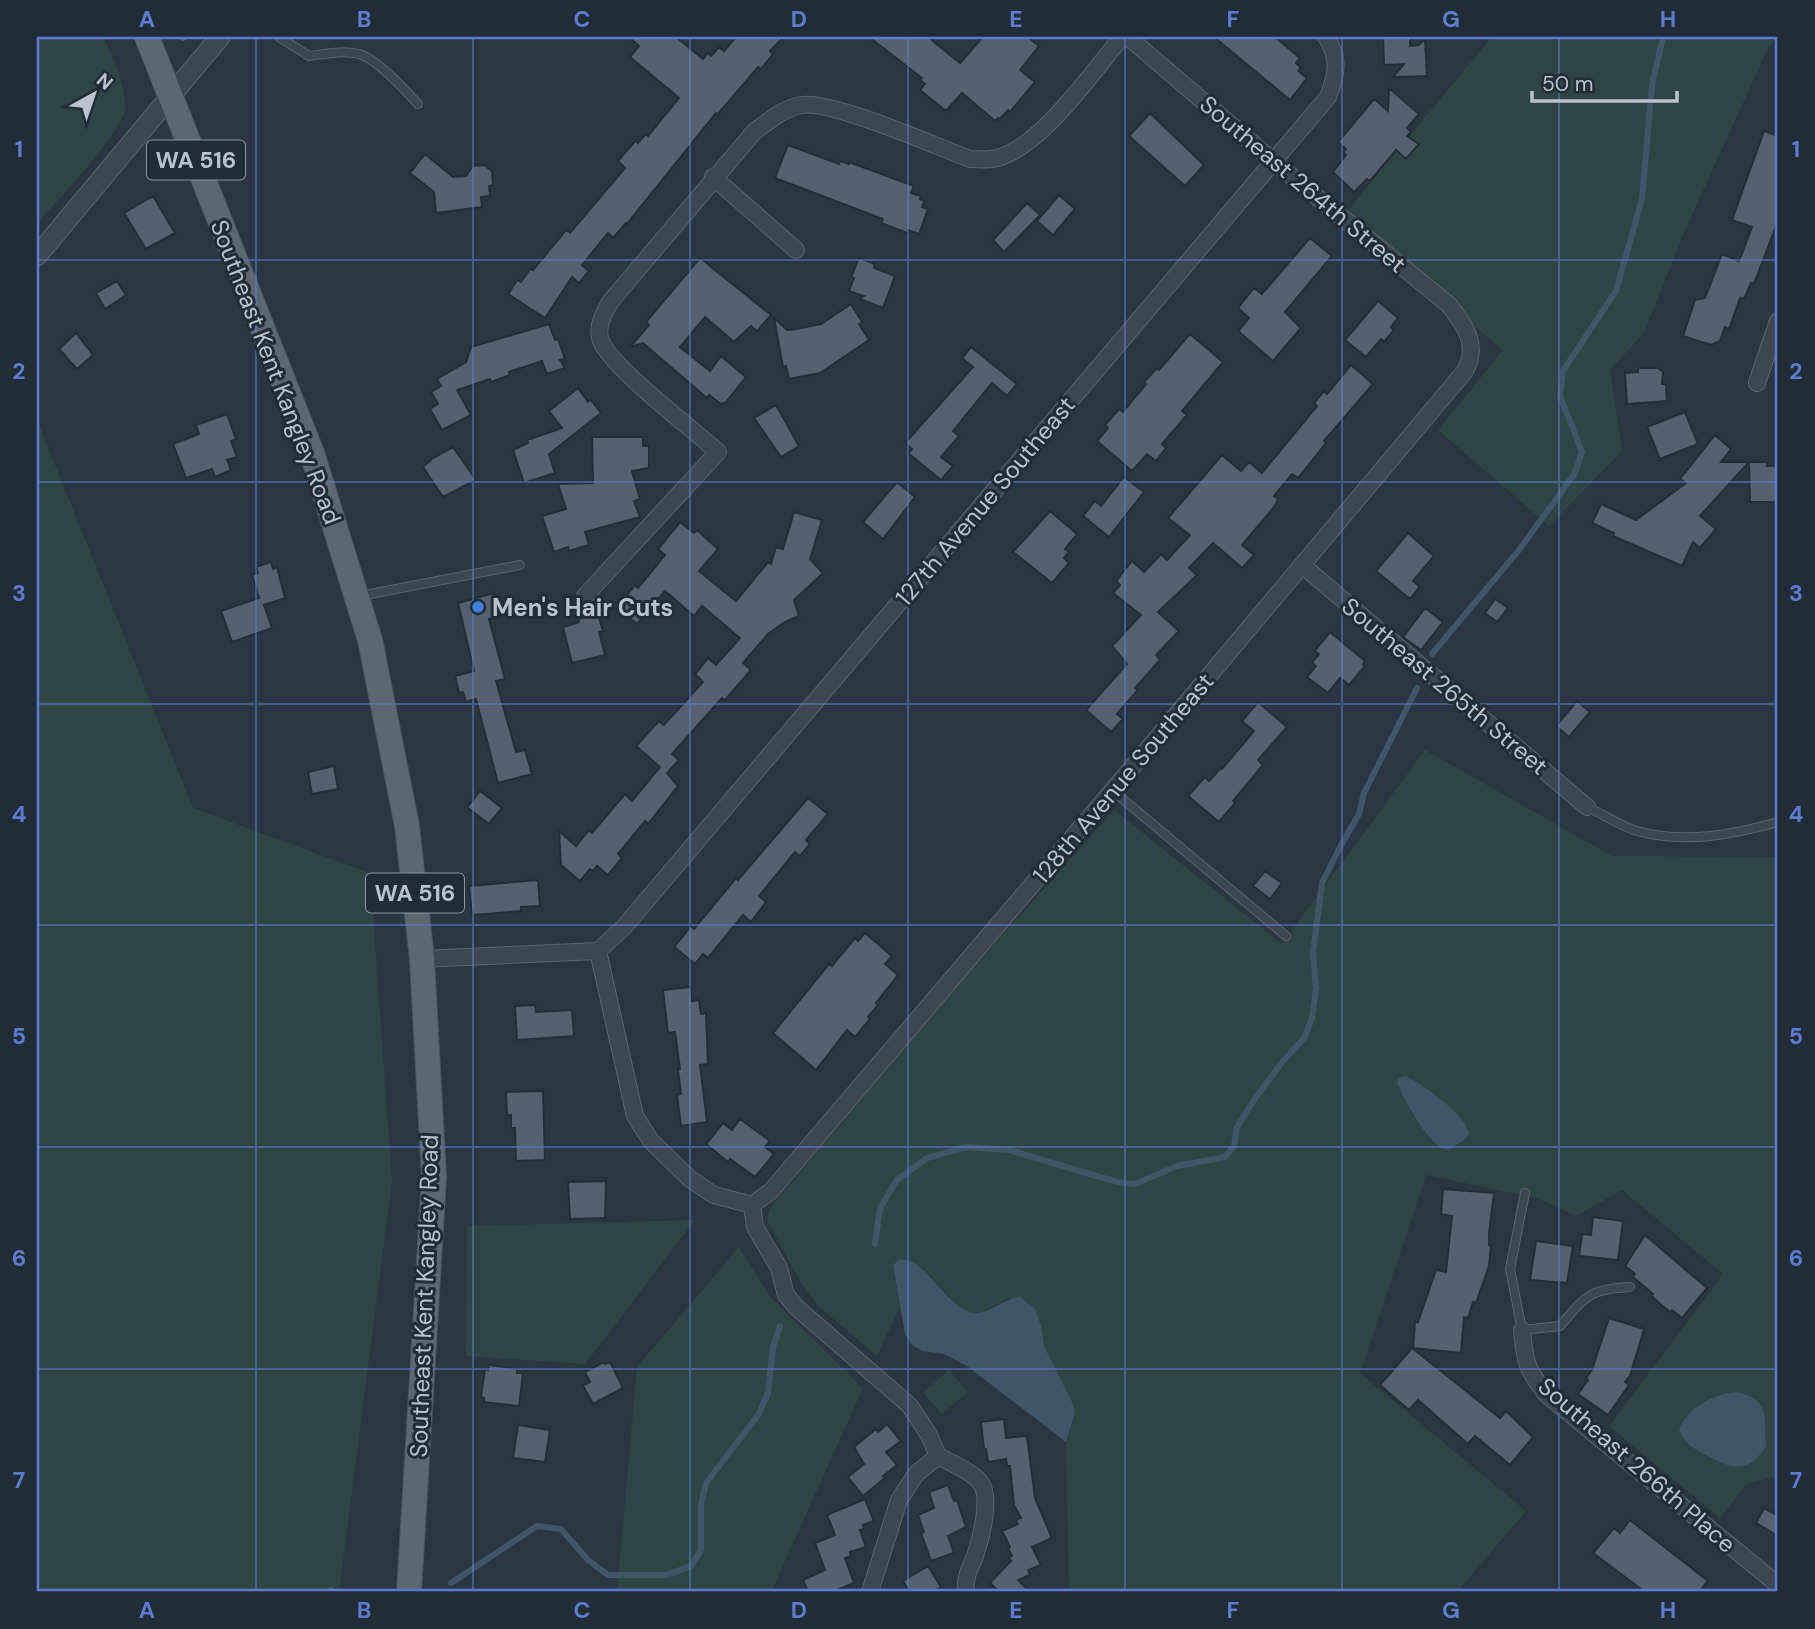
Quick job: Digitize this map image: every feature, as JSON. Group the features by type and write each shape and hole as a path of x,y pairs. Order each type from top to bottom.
{"main road":[{"name":"Southeast Kent Kangley Road","path":"147,37 312,453 370,640 407,826 422,959 434,1178 409,1592"}],"street":[{"path":"37,256 220,37"},
{"path":"585,596 718,452 620,367 600,338 601,320 610,302 713,177 754,132 775,116 800,105 826,107 970,159 994,159 1020,148 1045,129 1122,37"},
{"name":"Southeast 264th Street","path":"1128,37 1273,161 1449,305 1470,338"},
{"name":"127th Avenue Southeast","path":"598,951 624,927 1328,97 1336,77 1337,59 1326,37"},
{"path":"713,177 796,250"},
{"path":"1757,383 1778,321"},
{"name":"128th Avenue Southeast","path":"752,1205 771,1191 1465,371 1472,359 1470,338"},
{"name":"Southeast 265th Street","path":"1303,565 1587,807"},
{"path":"422,959 598,951 635,1116 651,1141 690,1178 714,1195 752,1205 755,1227 779,1268 786,1295 796,1307 910,1406 929,1435 938,1456 981,1482 986,1499 976,1552 967,1572 966,1592"},
{"name":"Southeast 266th Place","path":"1522,1330 1525,1361 1547,1395 1778,1585"},
{"path":"870,1592 899,1500 916,1474 938,1456"}],"lane":[{"path":"279,37 309,56 339,52 361,54 394,79 418,104"},
{"path":"357,596 520,565"},
{"path":"1112,790 1286,936"},
{"path":"1587,807 1634,830 1670,838 1735,834 1778,822"},
{"path":"1525,1193 1510,1269 1522,1330 1560,1326 1590,1295 1604,1288 1630,1287"}],"path":[{"path":"181,40 188,37"}],"green space":[{"path":"37,37 104,37 121,82 125,109 113,134 101,150 37,224"},
{"path":"1492,37 1777,37 1768,48 1686,228 1644,333 1610,370 1622,451 1549,526 1438,430 1503,350 1342,217"},
{"path":"37,420 193,808 370,873 392,1181 339,1592 37,1592"},
{"path":"1425,750 1612,856 1778,857 1778,1476 1747,1484 1720,1518 1609,1426 1723,1274 1622,1190 1576,1216 1537,1198 1426,1175 1360,1373 1526,1511 1457,1592 1069,1592 1066,1442 1075,1413 1044,1346 1041,1326 1009,1298 978,1314 963,1311 928,1274 893,1265 900,1306 877,1356 817,1305 800,1281 767,1220 770,1208 962,980 1114,810 1282,944"},
{"path":"695,1220 585,1364 466,1356 467,1226"},
{"path":"739,1247 771,1298 863,1388 771,1592 617,1592 637,1367"},
{"path":"949,1370 968,1392 942,1414 923,1393"}],"water":[{"path":"1406,1076 1433,1093 1461,1118 1469,1134 1464,1140 1448,1150 1433,1141 1418,1122 1397,1083 1399,1078"},
{"path":"900,1259 918,1266 953,1301 970,1313 984,1312 1020,1297 1035,1309 1044,1346 1075,1413 1066,1442 967,1366 944,1354 923,1351 913,1346 905,1334 893,1265"},
{"path":"1737,1392 1748,1395 1761,1405 1765,1419 1766,1446 1753,1462 1739,1467 1723,1464 1697,1450 1679,1430 1688,1415 1702,1403"}],"building":[{"path":"629,37 676,37 703,59 708,53 711,56 719,47 724,51 736,37 784,37 770,51 773,54 761,69 758,67 718,114 716,113 627,224 613,238 608,233 582,265 589,271 579,283 572,277 545,318 508,294 517,280 521,282 530,269 533,270 566,230 570,233 625,168 618,161 635,141 638,143 646,134 648,136 679,98 630,57 639,46"},
{"path":"869,37 928,37 960,63 983,37 1028,37 1039,46 1020,70 1035,82 1010,112 1008,110 995,121 962,93 946,111 920,90 925,84 920,80 922,78"},
{"path":"1214,37 1275,37 1300,58 1296,63 1301,68 1298,71 1307,78 1290,100"},
{"path":"1383,37 1410,37 1410,46 1419,45 1425,39 1427,76 1393,77 1404,64 1384,65"},
{"path":"1389,88 1419,114 1407,128 1411,132 1407,136 1419,144 1406,159 1396,150 1370,181 1367,179 1354,192 1333,172 1346,155 1343,152 1346,149 1338,142 1374,99 1388,111"},
{"path":"1150,113 1204,165 1185,186 1129,136"},
{"path":"1764,131 1778,136 1778,221 1754,284 1751,283 1744,299 1740,298 1729,329 1725,327 1720,341 1711,345 1683,336 1695,300 1705,298 1722,254 1739,261 1752,227 1732,220"},
{"path":"788,145 839,164 840,161 849,162 914,186 911,193 921,196 920,199 924,201 922,207 928,209 919,234 908,230 907,233 881,223 883,219 775,178"},
{"path":"425,154 453,177 466,176 473,166 484,165 492,171 493,185 489,186 490,196 481,197 482,207 436,213 434,192 410,173"},
{"path":"1059,195 1075,209 1053,235 1037,221"},
{"path":"153,196 175,233 146,249 124,213"},
{"path":"1027,203 1040,215 1004,252 993,240"},
{"path":"1310,238 1332,256 1285,312 1301,328 1273,361 1238,331 1249,318 1238,308 1254,288 1262,294"},
{"path":"700,258 771,315 757,331 751,326 734,342 705,317 680,347 710,371 721,356 746,377 726,402 721,404 709,395 707,398 643,343 630,347 649,325 646,322"},
{"path":"859,258 875,264 874,268 895,276 883,308 860,299 864,296 849,291 854,278 851,277"},
{"path":"117,281 126,295 105,309 96,293"},
{"path":"1378,301 1398,318 1391,327 1394,330 1384,342 1381,339 1366,357 1345,340"},
{"path":"851,304 869,340 820,373 789,379 786,366 783,367 774,318 787,330 796,329 821,324"},
{"path":"549,324 555,340 558,339 565,359 560,360 565,368 547,374 542,361 509,372 510,375 491,382 490,379 457,390 471,415 442,430 430,409 438,404 431,392 441,386 437,379 466,362 471,347"},
{"path":"76,333 93,355 77,369 59,349"},
{"path":"1190,334 1223,362 1182,411 1187,415 1162,444 1166,448 1156,461 1147,454 1132,471 1097,441 1108,428 1105,425 1119,409 1123,412 1146,384 1144,382 1157,368 1159,370"},
{"path":"971,347 1017,384 1007,396 992,383 953,431 959,436 941,457 953,466 941,480 908,453 912,449 905,443 973,367 962,358"},
{"path":"1351,365 1373,384 1324,441 1326,443 1298,478 1292,474 1274,496 1278,499 1275,506 1242,545 1254,555 1242,568 1213,543 1189,568 1197,575 1158,612 1179,631 1156,655 1160,660 1135,688 1138,690 1117,714 1123,719 1111,732 1086,710 1127,664 1112,646 1141,615 1113,593 1120,585 1116,581 1132,561 1144,572 1161,554 1167,560 1190,535 1168,518 1222,455 1241,471 1249,462 1262,473 1317,406 1314,403 1324,391 1327,394"},
{"path":"1638,368 1658,368 1663,372 1662,384 1666,384 1667,401 1627,404 1625,373 1638,372"},
{"path":"578,388 588,402 591,400 601,413 549,454 555,473 524,483 513,450 528,443 527,440 562,428 549,411"},
{"path":"776,405 799,446 781,457 754,418"},
{"path":"1685,412 1698,444 1660,459 1647,427"},
{"path":"227,414 236,439 231,441 237,457 227,460 231,470 215,477 212,469 186,478 173,444 199,434 196,425"},
{"path":"1715,435 1731,449 1721,462 1749,462 1700,516 1716,529 1700,548 1693,542 1682,566 1613,536 1614,533 1592,523 1601,504 1636,520 1686,483 1680,479"},
{"path":"592,437 643,437 643,446 649,446 649,468 632,471 640,499 634,501 640,517 585,532 589,545 569,551 568,547 554,552 542,516 566,509 558,484 593,483"},
{"path":"453,447 476,480 443,497 423,467"},
{"path":"1749,462 1767,462 1767,466 1778,466 1778,502 1750,502"},
{"path":"1124,477 1144,492 1109,537 1083,516 1095,501 1101,506"},
{"path":"897,482 915,497 883,539 863,522"},
{"path":"1050,511 1077,534 1065,549 1069,552 1064,558 1069,563 1052,583 1013,552"},
{"path":"794,512 822,520 810,559 823,573 794,600 799,616 768,634 743,663 751,670 672,754 679,760 667,773 678,786 648,824 645,821 618,854 622,858 608,875 597,866 593,871 590,869 580,881 561,865 559,831 576,846 589,830 592,833 625,794 632,801 660,767 636,746 659,721 664,725 703,682 695,674 708,658 716,665 740,638 702,606 694,616 665,591 637,624 617,607 635,585 638,588 665,555 658,549 680,522 694,533 697,530 718,549 699,571 736,601 768,562 771,564 776,547 783,549"},
{"path":"1408,533 1434,556 1413,581 1420,587 1410,599 1376,571"},
{"path":"271,562 273,569 277,567 285,598 264,605 272,628 232,642 221,611 259,598 252,575 258,573 256,567"},
{"path":"494,593 501,617 489,619 505,679 496,681 516,752 525,750 532,774 498,783 476,699 466,702 463,692 459,693 455,676 474,671 458,603"},
{"path":"1495,599 1508,608 1497,622 1485,613"},
{"path":"1425,608 1443,622 1421,650 1403,637"},
{"path":"598,614 605,655 572,663 563,627 579,622 578,619"},
{"path":"1330,632 1365,661 1365,666 1349,685 1340,678 1328,693 1307,677 1316,666 1312,663 1319,654 1315,651"},
{"path":"1577,701 1590,712 1569,737 1556,726"},
{"path":"1258,702 1287,727 1258,760 1263,765 1219,822 1188,796 1205,777 1209,781 1222,769 1254,731 1242,721"},
{"path":"334,766 338,789 312,794 308,772"},
{"path":"480,791 502,808 489,824 467,807"},
{"path":"808,798 828,814 806,840 810,844 800,856 795,852 759,896 766,902 751,922 743,915 708,958 703,954 695,964 674,947 691,926 694,929"},
{"path":"1265,871 1282,883 1270,899 1253,886"},
{"path":"538,880 540,906 521,907 521,911 472,915 469,886"},
{"path":"865,933 892,956 885,964 898,975 876,1003 878,1005 868,1017 870,1019 855,1037 847,1030 816,1070 773,1033 829,964 832,966 855,938 858,941"},
{"path":"691,987 692,1001 699,1000 701,1014 706,1013 708,1064 700,1065 707,1122 681,1126 677,1095 681,1094 680,1069 675,1032 668,1033 663,990"},
{"path":"535,1005 536,1012 572,1010 574,1036 517,1040 515,1006"},
{"path":"543,1091 545,1160 516,1161 515,1128 511,1128 511,1115 507,1115 506,1092"},
{"path":"740,1119 770,1141 765,1147 774,1154 755,1177 730,1159 728,1162 706,1144 723,1123 732,1130"},
{"path":"606,1181 605,1218 570,1219 568,1182"},
{"path":"1443,1189 1494,1193 1489,1234 1489,1266 1476,1303 1473,1302 1468,1318 1464,1317 1461,1353 1413,1348 1415,1322 1418,1322 1436,1270 1446,1272 1452,1216 1441,1214"},
{"path":"1593,1217 1623,1221 1618,1260 1579,1256 1582,1234 1591,1235"},
{"path":"1645,1235 1707,1288 1682,1318 1651,1296 1653,1294 1633,1277 1635,1274 1625,1266"},
{"path":"1536,1241 1573,1246 1567,1283 1530,1280"},
{"path":"1609,1318 1644,1329 1630,1376 1625,1382 1629,1385 1608,1415 1578,1394 1588,1380 1586,1378 1592,1370"},
{"path":"1412,1348 1500,1418 1506,1411 1533,1437 1510,1465 1475,1436 1468,1444 1418,1400 1409,1410 1380,1385"},
{"path":"604,1362 610,1362 623,1388 593,1404 583,1386 590,1382 585,1372"},
{"path":"489,1365 517,1369 517,1373 523,1373 519,1406 484,1402 481,1397 485,1369 488,1370"},
{"path":"1004,1419 1006,1438 1027,1436 1035,1498 1052,1538 1032,1547 1041,1565 1028,1570 1030,1575 1018,1580 1030,1592 999,1592 990,1583 1011,1561 1010,1547 1002,1531 1018,1524 1016,1520 1021,1518 1014,1505 1010,1466 1007,1466 1006,1459 988,1462 984,1449 981,1422"},
{"path":"887,1424 901,1441 886,1452 897,1465 863,1496 848,1477 864,1464 854,1447 876,1429 878,1432"},
{"path":"518,1425 550,1430 545,1462 513,1458"},
{"path":"948,1485 954,1501 957,1500 966,1527 948,1536 954,1553 931,1561 918,1515 934,1508 929,1492"},
{"path":"865,1499 874,1521 863,1525 864,1529 860,1530 866,1547 850,1552 851,1556 845,1558 854,1583 832,1592 808,1592 803,1580 825,1570 815,1543 835,1535 827,1515"},
{"path":"1764,1508 1778,1516 1778,1536 1756,1523"},
{"path":"1630,1520 1708,1581 1699,1592 1645,1592 1593,1553 1614,1528 1620,1533"},
{"path":"928,1566 941,1587 932,1592 910,1592 903,1581"}],"waterway":[{"path":"1432,654 1519,550 1575,473 1582,452 1560,396 1563,371 1616,291 1642,199 1652,85 1663,37"},
{"path":"875,1244 880,1208 897,1180 927,1158 966,1147 1009,1150 1117,1182 1135,1184 1177,1166 1225,1157 1234,1146 1237,1127 1254,1100 1305,1037 1312,1018 1316,989 1313,952 1322,883 1359,814 1364,793 1417,688"},
{"path":"451,1583 537,1526 561,1529 588,1560 608,1575 667,1575 691,1566 701,1550 701,1505 706,1483 759,1414 768,1393 773,1347 780,1326"},
{"path":"327,1592 331,1590"}],"place":[{"name":"Men's Hair Cuts","path":"478,607"}]}
